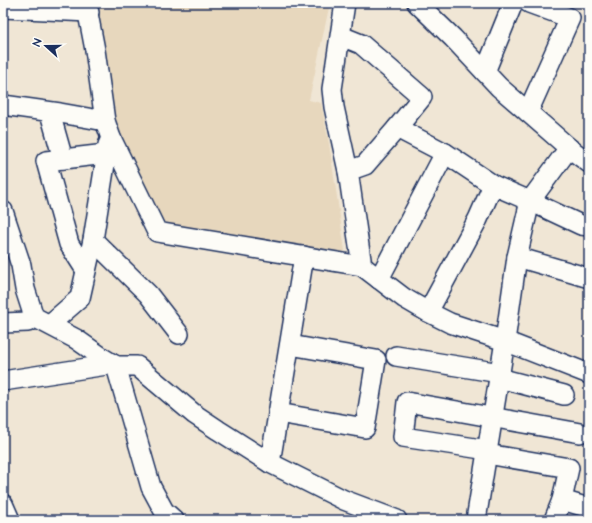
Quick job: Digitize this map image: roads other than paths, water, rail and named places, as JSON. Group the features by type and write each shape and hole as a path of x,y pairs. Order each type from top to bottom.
{"street":[{"path":"345,3 332,89 334,107 348,171 362,266"},
{"path":"418,3 499,87 569,148 589,162"},
{"path":"485,72 513,3"},
{"path":"528,112 570,18 529,3"},
{"path":"3,8 88,8 109,146 157,232 362,266 404,298 450,323 589,374"},
{"path":"341,36 361,44 422,97 365,165 348,171"},
{"path":"3,105 104,121"},
{"path":"50,112 63,159"},
{"path":"397,128 445,153 493,185 581,225 589,226"},
{"path":"85,269 69,244 46,161 63,159 109,146"},
{"path":"3,323 42,321 80,298 85,269 93,240 109,146"},
{"path":"476,520 500,375 516,258 530,201 569,148"},
{"path":"380,279 445,153"},
{"path":"428,312 478,219 493,185"},
{"path":"3,211 21,265 26,289 42,321 76,339 102,358 115,365 151,487 164,511 174,520"},
{"path":"93,240 148,294 179,334"},
{"path":"270,463 304,256"},
{"path":"516,258 589,278"},
{"path":"278,413 365,428 376,360 290,345"},
{"path":"396,356 500,375 564,395"},
{"path":"3,381 115,365 137,366 194,414 270,463 344,500 397,520"},
{"path":"554,520 562,500 569,468 403,437 407,402 580,433"},
{"path":"562,500 589,508"},
{"path":"3,504 10,520"}]}
